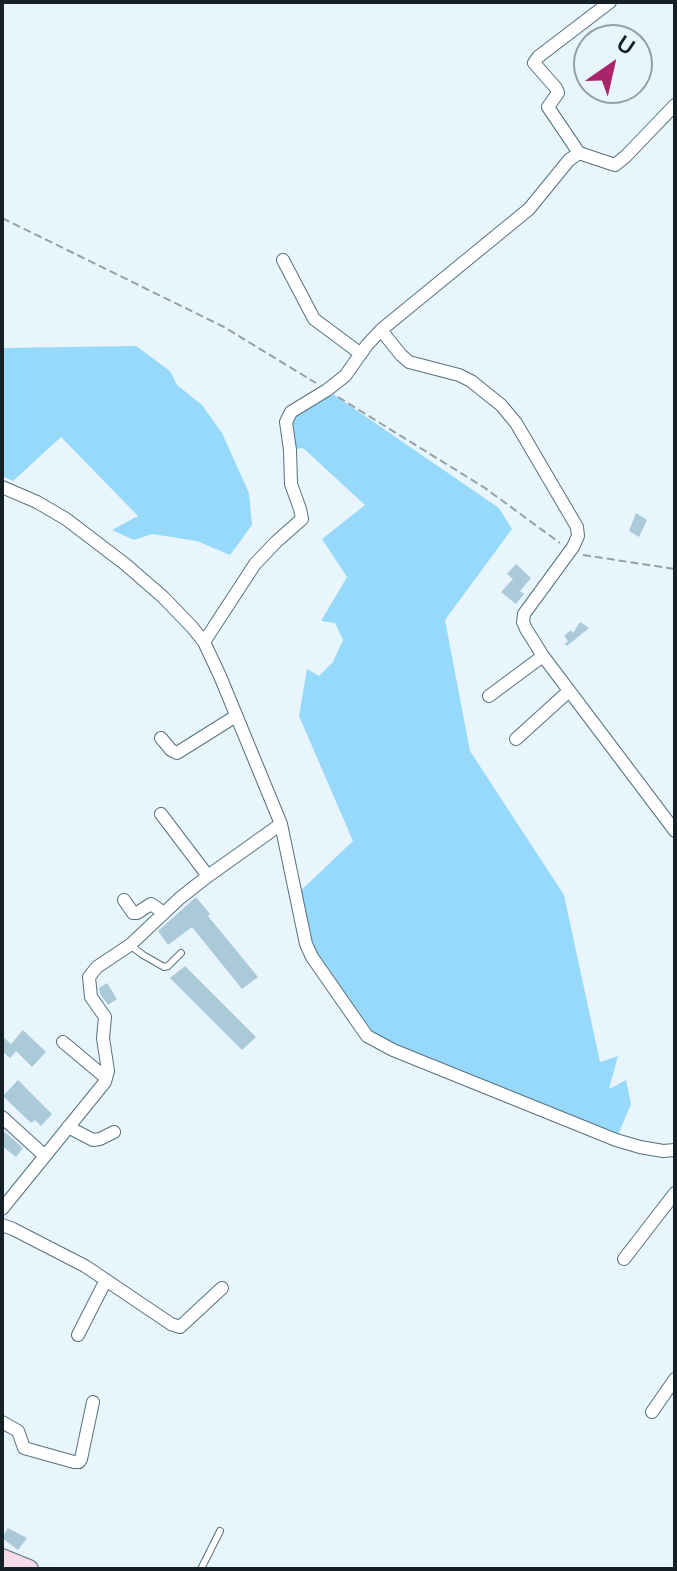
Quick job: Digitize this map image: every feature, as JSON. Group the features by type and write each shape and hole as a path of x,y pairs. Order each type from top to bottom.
{"main road":[{"path":"2,1558 29,1569"}],"street":[{"path":"610,2 534,63 558,93 548,107 579,153 615,165 675,105"},
{"path":"204,642 255,564 302,519 291,484 286,422 291,412 332,386 352,368 381,330 529,209 569,160 579,153"},
{"path":"283,260 314,319 361,354"},
{"path":"381,330 409,362 471,381 501,405 516,423 577,527 574,545 524,614 523,622 543,656 675,831"},
{"path":"2,487 66,519 102,546 163,597 204,642 281,824 306,944 367,1036 393,1050 616,1140 663,1151 675,1150"},
{"path":"489,696 543,656"},
{"path":"516,739 569,691"},
{"path":"161,738 177,753 236,716"},
{"path":"161,814 208,876"},
{"path":"2,1209 105,1082 108,1071 103,1038 105,1017 91,997 89,977 97,967 130,945 208,876 281,824"},
{"path":"124,900 133,913 151,904 164,913"},
{"path":"63,1042 106,1078"},
{"path":"2,1117 45,1156"},
{"path":"68,1127 93,1140 114,1132"},
{"path":"624,1259 675,1193"},
{"path":"2,1225 85,1266 180,1327 222,1288"},
{"path":"78,1335 106,1280"},
{"path":"652,1412 675,1379"},
{"path":"664,1396 675,1404"},
{"path":"2,1422 18,1431 24,1448 79,1462 93,1402"}],"lane":[{"path":"130,945 164,967 181,953"},
{"path":"201,1569 220,1531"}],"path":[{"path":"2,218 224,327 332,386 574,545 585,556 675,569"}],"shaded area":[{"path":"136,346 170,371 177,385 202,405 222,433 249,493 252,525 230,555 197,541 152,534 134,540 112,530 138,516 61,437 13,481 2,476 2,348"},
{"path":"327,390 499,508 512,529 445,620 470,751 564,895 600,1062 618,1056 609,1089 626,1080 631,1104 616,1140 375,1042 312,957 295,896 353,841 299,716 307,669 319,676 333,662 343,640 335,623 321,621 347,577 322,539 365,505 303,448 290,450 288,417"}],"building":[{"path":"636,513 647,520 639,537 629,531"},
{"path":"516,564 531,578 520,591 524,594 516,604 501,592 513,579 507,574"},
{"path":"580,622 589,628 567,646 564,636 571,630 573,633"},
{"path":"196,897 258,977 242,989 192,927 168,945 158,931"},
{"path":"185,966 256,1037 242,1050 170,978"},
{"path":"107,983 117,999 108,1005 99,988"},
{"path":"23,1030 46,1052 32,1067 16,1051 10,1058 2,1051 2,1036 11,1044"},
{"path":"18,1080 52,1114 41,1126 35,1120 31,1123 3,1096"},
{"path":"5,1132 23,1148 16,1157 2,1146"},
{"path":"8,1528 27,1538 18,1550 2,1538"}]}
